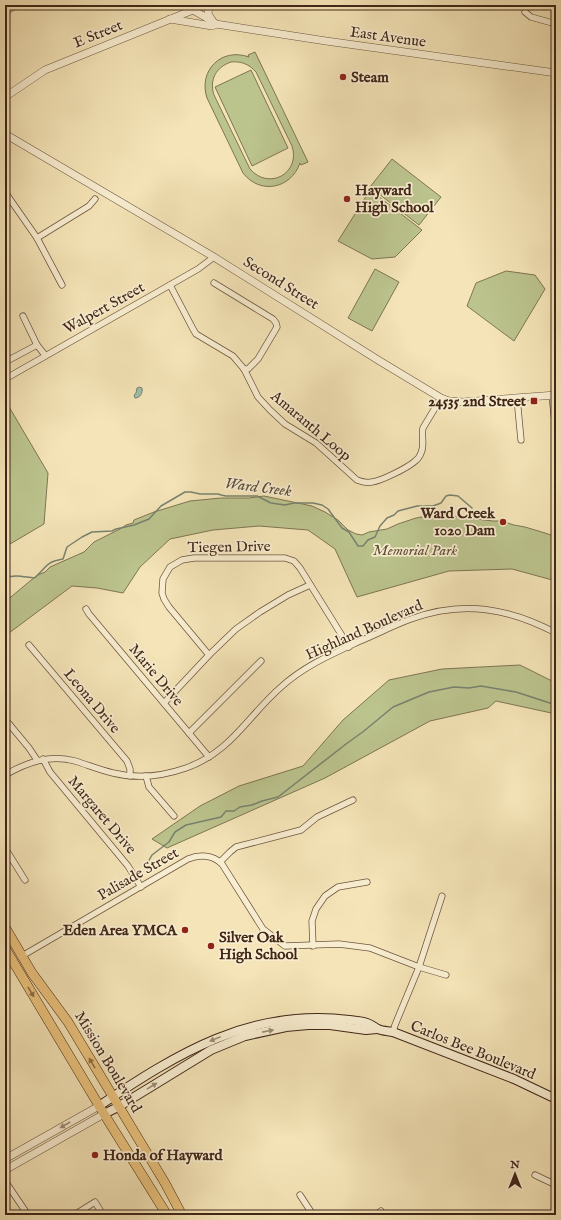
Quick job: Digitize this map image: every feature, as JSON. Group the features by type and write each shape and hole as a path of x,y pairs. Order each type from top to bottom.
{"main road":[{"name":"Mission Boulevard","path":"5,927 32,973 68,1022 165,1183 182,1215"},
{"name":"Mission Boulevard","path":"5,948 167,1215"},
{"name":"Carlos Bee Boulevard","path":"102,1110 112,1097 183,1053 219,1037 251,1026 282,1020 304,1018 326,1018 367,1023 378,1029 392,1032 501,1074 556,1099"},
{"name":"Carlos Bee Boulevard","path":"102,1110 118,1106 211,1050 245,1036 286,1027 308,1025 330,1025 366,1030 378,1029"}],"street":[{"path":"9,7 15,5"},
{"path":"207,5 208,14 214,22"},
{"name":"E Street","path":"5,97 45,70 207,5"},
{"path":"194,10 192,18 193,21 198,24"},
{"name":"East Avenue","path":"194,10 214,22 326,42 556,74"},
{"path":"525,12 531,17 556,24"},
{"name":"East Avenue","path":"170,19 212,26 214,22"},
{"name":"Second Street","path":"5,134 214,257 441,398 449,401 463,402 554,395"},
{"path":"5,192 37,238 62,285"},
{"path":"37,238 89,206 95,199"},
{"name":"Walpert Street","path":"5,379 198,269 214,257"},
{"path":"214,283 273,319 276,323 277,327 258,359 248,368 244,368"},
{"name":"Amaranth Loop","path":"170,285 196,334 233,356 244,368 258,397 270,410 285,424 316,443 357,480 372,483 390,476 414,463 422,450 423,428 441,398"},
{"path":"23,316 37,344 45,355"},
{"path":"5,362 37,344"},
{"path":"554,395 556,434"},
{"path":"517,398 522,440"},
{"name":"Tiegen Drive","path":"210,655 168,607 164,599 162,588 163,579 167,571 174,564 189,558 285,558 291,560 298,565 349,646"},
{"path":"164,703 236,629 260,612 310,584"},
{"name":"Marie Drive","path":"86,609 209,757"},
{"name":"Highland Boulevard","path":"5,775 22,766 43,759 66,759 114,773 130,776 146,776 177,771 198,763 221,749 291,678 311,665 349,646 411,619 436,612 460,609 489,610 511,614 530,620 556,633"},
{"name":"Leona Drive","path":"30,645 127,761 130,769 130,776"},
{"path":"189,733 261,661"},
{"path":"5,720 30,748 37,760"},
{"name":"Margaret Drive","path":"43,759 50,772 128,866 141,887"},
{"path":"146,776 149,787 174,816"},
{"path":"353,800 317,817 302,830 236,847 220,862 227,870 263,929 285,946 339,944 370,948 419,967 446,975"},
{"path":"5,848 25,880"},
{"name":"Palisade Street","path":"22,956 193,857 205,856 220,862"},
{"path":"313,946 312,921 316,909 325,896 338,887 368,882"},
{"path":"392,1032 419,967 442,896"},
{"path":"5,1159 102,1110"},
{"path":"5,1170 102,1110"},
{"path":"535,1175 556,1185"},
{"path":"5,1181 28,1215"},
{"path":"300,1195 313,1215"},
{"path":"74,1215 95,1202 103,1215"}],"green space":[{"path":"255,52 308,162 301,165 300,163 296,172 290,179 274,186 258,184 250,180 243,173 207,98 205,88 209,71 221,58 229,55 249,57 248,55","holes":["231,62 248,65 256,72 292,146 294,156 292,164 288,171 282,176 274,179 258,175 250,169 214,95 212,84 215,75 221,67"]},
{"path":"251,70 288,148 252,166 215,87"},
{"path":"392,159 441,197 419,225 370,187"},
{"path":"370,190 422,230 395,257 372,259 338,241"},
{"path":"375,269 399,282 372,331 348,318"},
{"path":"506,271 535,275 545,289 514,341 467,306 476,283"},
{"path":"5,400 48,473 44,524 5,547"},
{"name":"Memorial Park","path":"264,496 312,506 338,520 348,530 362,535 369,532 387,529 416,518 433,515 501,521 525,527 556,537 556,581 512,569 449,571 357,597 335,549 308,530 259,526 213,530 170,539 140,567 123,593 97,588 72,586 5,636 5,602 30,581 45,572 50,567 84,552 94,542 126,525 133,523 134,520 190,501"},
{"path":"520,665 556,683 556,714 496,701 488,708 430,721 325,778 167,848 152,839 200,806 239,786 303,766 343,720 389,680 442,669"}],"shaded area":[{"path":"139,387 142,388 142,393 140,396 135,398 134,395"}],"waterway":[{"name":"Ward Creek","path":"5,578 16,576 34,578 50,563 63,559 67,547 82,537 92,532 112,531 149,519 161,506 185,492 218,494 226,496 257,496 271,503 285,505 294,503 313,503 322,505 328,509 342,528 349,532 358,546 363,546 368,540 375,537 380,526 387,518 394,515 398,511 417,506 433,506 441,503 446,496 450,495 458,496 472,508"},
{"path":"148,862 152,855 169,842 175,832 186,825 221,817 226,811 234,811 240,807 278,797 393,707 429,692 454,687 469,688 481,686 516,692 556,705"}],"place":[{"name":"Steam","path":"343,77"},
{"name":"Hayward High School","path":"347,199"},
{"name":"24535 2nd Street","path":"534,401"},
{"name":"Ward Creek 1020 Dam","path":"503,522"},
{"name":"Eden Area YMCA","path":"185,930"},
{"name":"Silver Oak High School","path":"211,946"},
{"name":"Honda of Hayward","path":"95,1155"}]}
